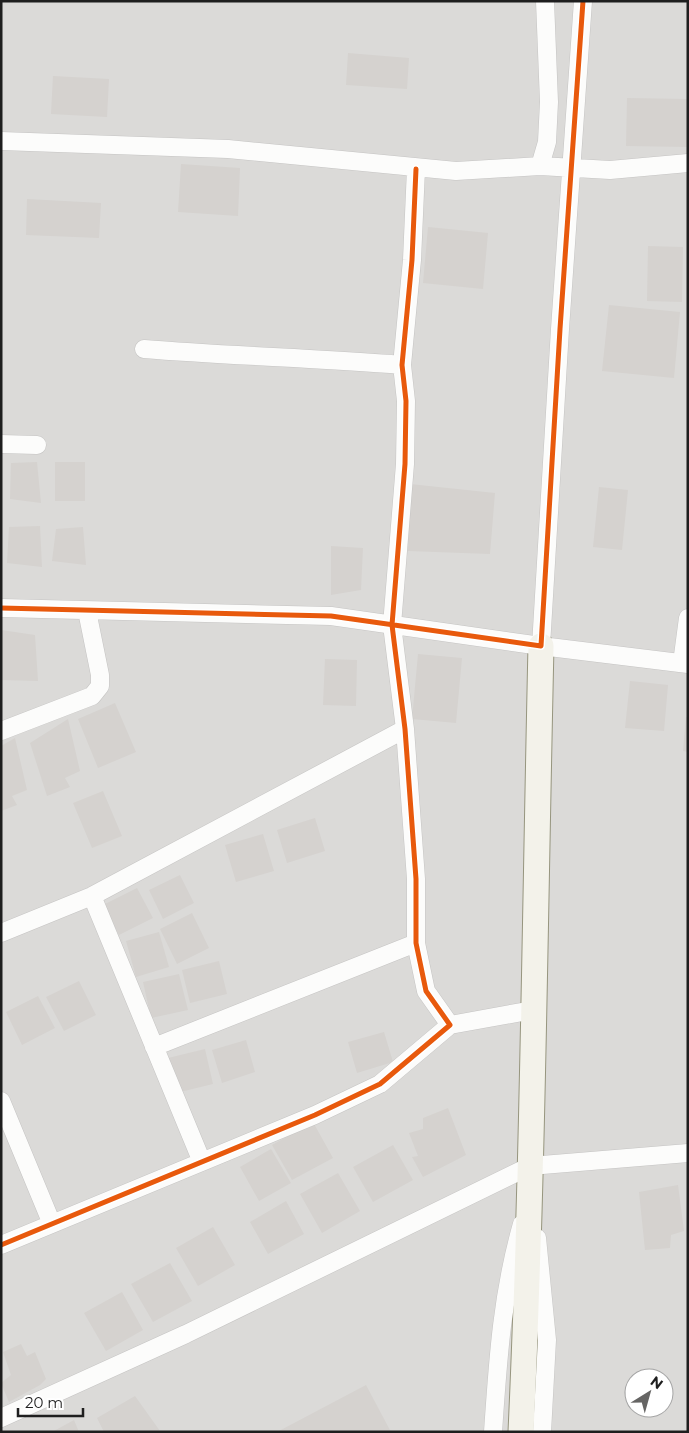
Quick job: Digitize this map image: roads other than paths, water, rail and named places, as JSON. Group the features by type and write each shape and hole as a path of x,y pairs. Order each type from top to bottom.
{"street":[{"path":"540,166 546,142 549,102 545,1"},
{"path":"521,1432 531,1178 541,646 584,1"},
{"path":"1,141 228,149 376,162 416,169 456,171 540,166 610,170 688,163"},
{"path":"416,169 412,260 402,365 406,401 405,464 392,625 405,729 416,879 416,943 426,991 450,1025"},
{"path":"144,349 402,365"},
{"path":"1,444 37,445"},
{"path":"1,608 87,612 331,616 541,646 685,663 688,618"},
{"path":"1,731 92,696 100,686 100,675 87,612"},
{"path":"1,933 92,896 405,729"},
{"path":"92,896 202,1162"},
{"path":"154,1047 416,943"},
{"path":"1,1245 315,1115 380,1084 450,1025 533,1010"},
{"path":"1,1101 52,1224"},
{"path":"1,1418 531,1178 688,1153"},
{"path":"493,1432 499,1341 509,1268 531,1178"},
{"path":"531,1178 544,1291 547,1340 542,1432"}]}
